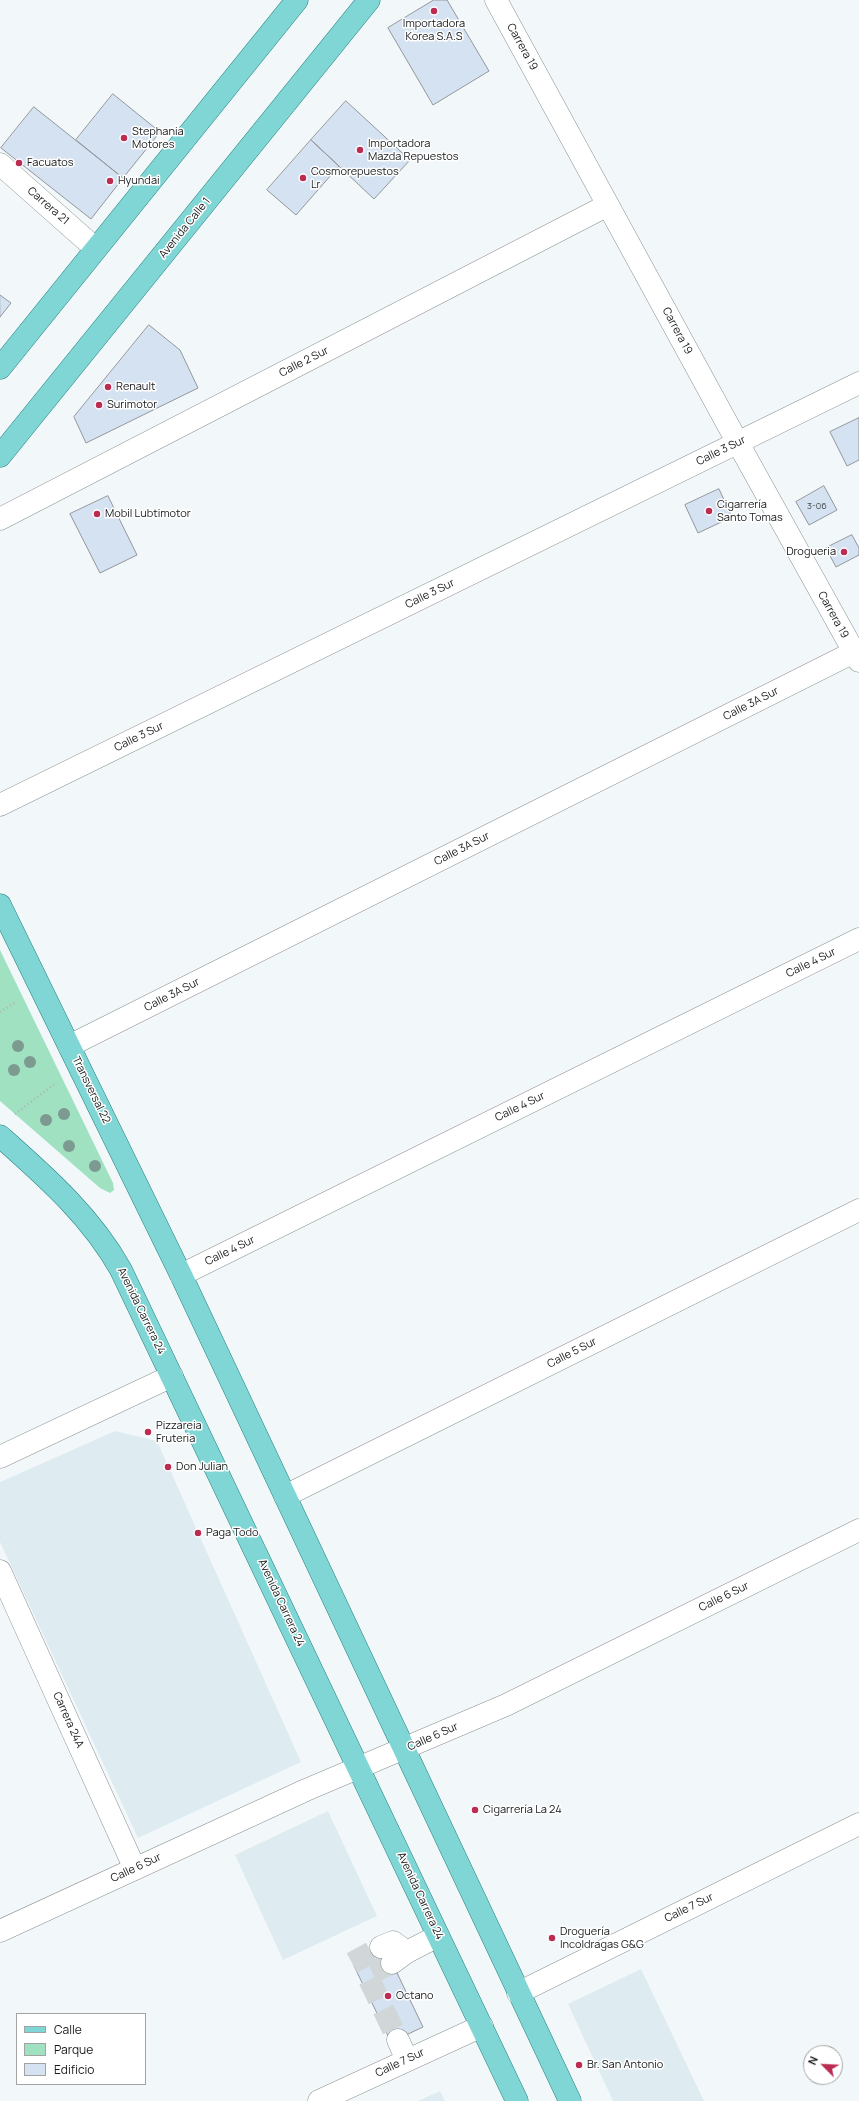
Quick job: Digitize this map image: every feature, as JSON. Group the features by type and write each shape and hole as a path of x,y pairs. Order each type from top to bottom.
{"main road":[{"path":"0,368 297,0"},
{"name":"Avenida Calle 1","path":"0,456 369,0"},
{"name":"Transversal 22","path":"0,905 181,1275"},
{"name":"Avenida Carrera 24","path":"5,1127 78,1209 109,1247 172,1376 517,2101"},
{"path":"181,1275 570,2101"}],"street":[{"name":"Carrera 19","path":"496,0 856,657"},
{"name":"Carrera 21","path":"0,164 96,249"},
{"name":"Calle 2 Sur","path":"0,519 608,206"},
{"name":"Calle 3 Sur","path":"0,805 859,383"},
{"name":"Calle 3A Sur","path":"70,1046 856,657"},
{"name":"Calle 4 Sur","path":"181,1275 859,939"},
{"name":"Calle 5 Sur","path":"285,1496 859,1210"},
{"path":"0,1457 172,1376"},
{"name":"Calle 6 Sur","path":"0,1931 306,1790 404,1750 506,1705 859,1530"},
{"name":"Carrera 24A","path":"0,1570 135,1869"},
{"name":"Calle 7 Sur","path":"518,1993 859,1824"},
{"path":"393,1954 438,1936"},
{"name":"Calle 7 Sur","path":"319,2101 482,2026"},
{"path":"398,2040 407,2060"}],"path":[{"path":"5,1127 57,1082"}],"shaded area":[{"path":"115,1431 157,1441 301,1762 138,1838 0,1542 0,1482"},
{"path":"328,1811 377,1916 283,1960 235,1855"},
{"path":"641,1969 704,2101 613,2101 568,2004"},
{"path":"440,2091 445,2101 418,2101"}],"green space":[{"path":"0,950 113,1183 114,1190 110,1193 100,1188 0,1101"}],"building":[{"path":"434,0 447,0 489,71 433,105 388,28"},
{"path":"113,94 160,132 123,178 76,140"},
{"name":"Importadora Mazda Repuestos","path":"346,101 410,160 374,199 311,140"},
{"path":"34,107 123,178 91,219 1,148"},
{"name":"Cosmorepuestos Lr","path":"311,140 339,166 296,215 267,190"},
{"path":"0,295 11,303 0,317"},
{"path":"149,325 180,350 198,388 86,443 74,417"},
{"path":"859,418 859,460 847,466 830,432"},
{"path":"824,486 837,510 809,525 796,502"},
{"name":"Cigarrería Santo Tomas","path":"719,489 732,517 698,533 685,505"},
{"path":"108,496 137,555 100,573 70,514"},
{"name":"Drogueria","path":"852,535 859,548 859,555 836,567 826,548"},
{"name":"Octano","path":"386,1950 423,2027 391,2042 354,1966"}],"tunnel":[{"path":"352,1963 381,1947"},
{"path":"392,1963 367,1975 398,2040"}],"place":[{"name":"Importadora Korea S.A.S","path":"434,11"},
{"name":"Stephania Motores","path":"124,138"},
{"name":"Importadora Mazda Repuestos","path":"360,150"},
{"name":"Facuatos","path":"19,163"},
{"name":"Cosmorepuestos Lr","path":"303,178"},
{"name":"Hyundai","path":"110,181"},
{"name":"Renault","path":"108,387"},
{"name":"Surimotor","path":"99,405"},
{"name":"Cigarrería Santo Tomas","path":"709,511"},
{"name":"Mobil Lubtimotor","path":"97,514"},
{"name":"Drogueria","path":"844,552"},
{"name":"Pizzareia Fruteria","path":"148,1432"},
{"name":"Don Julian","path":"168,1467"},
{"name":"Paga Todo","path":"198,1533"},
{"name":"Cigarrería La 24","path":"475,1810"},
{"name":"Droguería Incoldragas G&G","path":"552,1938"},
{"name":"Octano","path":"388,1996"},
{"name":"Br. San Antonio","path":"579,2065"}]}
